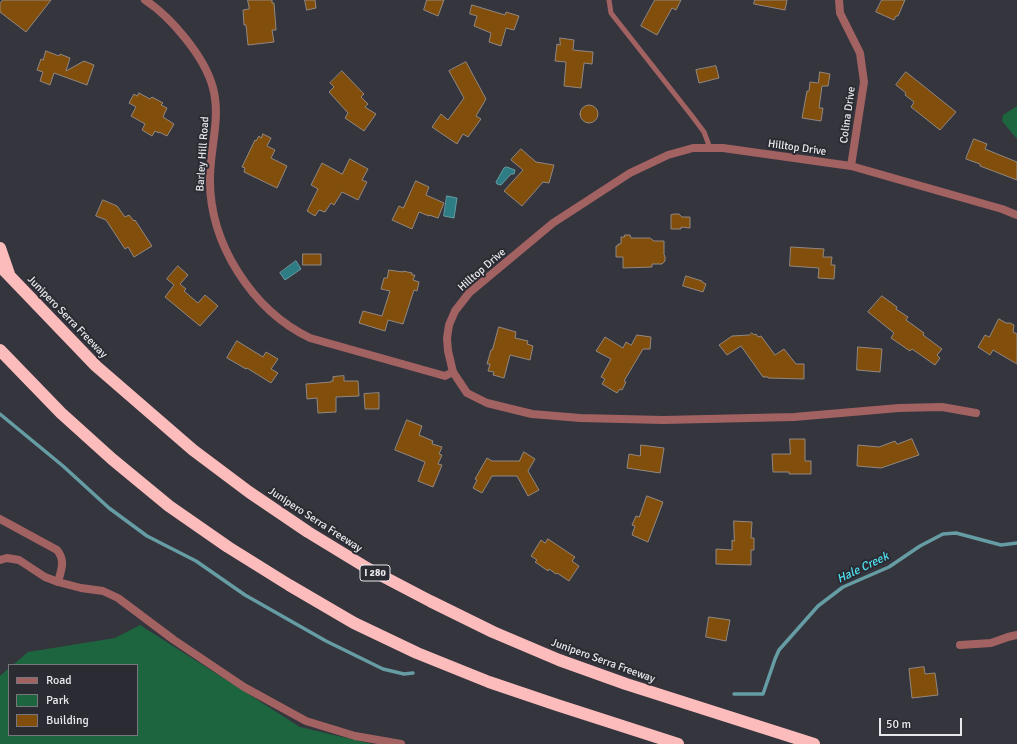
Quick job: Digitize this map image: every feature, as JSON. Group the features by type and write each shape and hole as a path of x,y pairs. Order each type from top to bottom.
{"highway":[{"path":"0,248 10,277"},
{"name":"Junipero Serra Freeway","path":"0,266 96,366 193,450 294,524 367,568 430,602 493,632 559,660 633,686 814,744"},
{"path":"0,350 61,413 169,506 228,547 295,589 354,623 417,653 497,684 678,744"}],"street":[{"name":"Barley Hill Road","path":"145,0 155,6 180,32 207,73 213,88 217,117 210,164 212,207 218,230 232,262 246,285 265,306 291,328 310,338 445,376 453,372"},
{"name":"Colina Drive","path":"839,0 840,13 860,53 864,82 851,166"},
{"name":"Hilltop Drive","path":"976,413 942,407 899,408 794,417 663,420 580,418 532,414 487,403 467,393 453,372 448,351 447,338 449,325 455,311 469,293 552,223 630,173 668,155 693,148 723,148 851,166 1002,209 1017,215"},
{"path":"0,519 57,550 61,555 63,564 58,582"},
{"path":"0,560 7,558 19,560 45,577 58,582 81,588 103,591 118,598 174,640 244,687 306,721 355,736 401,744"},
{"path":"960,645 990,643 1017,635"}],"lane":[{"path":"610,0 611,13 625,33 704,132 710,148"}],"green space":[{"path":"1017,106 1017,139 1002,121 1003,115"},
{"path":"140,625 300,727 372,744 0,744 0,676 8,669 8,736 138,736 138,664 14,664 28,652 115,638"}],"water":[{"path":"507,167 515,170 514,174 511,174 501,185 497,184 496,182 504,168"},
{"path":"447,196 457,198 454,218 444,216"},
{"path":"296,261 301,269 285,280 280,273"}],"building":[{"path":"3,0 51,0 26,32 0,12 0,4"},
{"path":"248,0 272,0 272,3 274,3 276,30 272,30 274,42 248,45 243,10 249,9"},
{"path":"305,0 315,0 316,8 307,10"},
{"path":"427,0 444,0 438,16 424,10"},
{"path":"655,0 681,0 676,10 672,8 657,35 641,26"},
{"path":"755,0 787,0 785,10 754,4"},
{"path":"882,0 905,0 898,16 896,16 894,20 876,12"},
{"path":"472,5 505,15 506,12 519,16 514,30 506,28 501,46 489,42 491,33 474,26 477,16 470,14"},
{"path":"560,38 574,40 573,50 593,52 592,64 584,63 581,88 564,86 566,62 555,61 557,44 560,45"},
{"path":"46,51 70,58 66,71 84,61 94,65 87,85 54,73 50,85 40,81 43,72 37,70"},
{"path":"466,62 486,99 476,116 481,119 468,137 463,134 457,144 432,127 441,114 448,120 464,98 449,71"},
{"path":"716,66 719,78 699,83 696,70"},
{"path":"342,71 364,94 361,97 368,104 365,107 376,114 364,131 345,118 348,113 329,92 334,87 330,83"},
{"path":"820,72 830,74 828,86 822,86 819,108 823,108 821,121 802,118 810,82 818,83"},
{"path":"906,72 956,112 940,130 911,107 914,102 896,85"},
{"path":"139,93 150,99 152,97 163,103 161,105 167,108 163,117 174,124 167,136 155,131 152,136 142,130 145,124 131,116 136,107 129,103 134,94 137,96"},
{"path":"585,105 593,105 598,110 596,121 593,123 585,123 580,118 580,110"},
{"path":"263,134 271,138 267,146 275,150 271,158 287,166 277,188 244,172 245,168 242,167 255,140 256,141 259,136 261,138"},
{"path":"974,139 987,144 985,149 1017,162 1017,180 966,159"},
{"path":"521,149 536,162 554,165 549,183 543,182 522,206 504,191 523,170 511,160"},
{"path":"350,159 368,169 362,180 367,182 358,200 342,192 334,205 331,203 325,212 319,210 315,216 307,211 318,189 311,185 322,163 342,174"},
{"path":"416,181 429,187 426,195 444,203 438,218 419,212 412,229 392,220 399,206 403,208"},
{"path":"103,200 117,206 125,217 129,215 134,221 135,220 152,246 134,257 128,247 125,249 106,220 96,216"},
{"path":"679,214 682,217 690,217 690,228 681,227 681,229 671,229 671,215"},
{"path":"625,235 630,235 631,238 650,238 654,241 664,241 665,261 662,264 652,264 652,267 623,268 623,257 616,257 616,246 621,244 621,237 624,237"},
{"path":"791,247 824,249 823,257 832,257 831,265 835,265 834,279 818,278 819,268 790,266"},
{"path":"303,254 321,254 321,265 303,265"},
{"path":"178,266 188,275 180,284 186,289 184,291 198,303 205,295 218,306 200,326 165,297 174,285 167,279"},
{"path":"389,270 412,273 412,275 415,275 413,280 419,282 417,291 414,290 403,324 388,320 385,331 359,323 363,311 382,316 390,291 381,289 384,278 387,278"},
{"path":"686,276 702,281 706,284 703,292 683,286"},
{"path":"882,296 897,307 896,309 908,317 906,320 942,349 937,355 940,358 935,365 912,349 910,351 891,338 894,333 868,312"},
{"path":"999,319 1014,325 1013,332 1017,334 1017,364 993,350 990,355 978,347 985,335 989,337"},
{"path":"499,327 516,332 515,338 528,341 527,344 533,346 530,360 510,355 504,378 493,375 494,372 488,371 490,364 487,364"},
{"path":"752,333 754,335 756,334 758,337 761,336 775,355 784,349 796,364 804,364 804,379 763,377 741,346 727,355 719,345 732,336 749,335"},
{"path":"637,335 651,337 650,349 643,349 624,381 626,382 622,390 620,389 617,393 602,384 605,379 601,377 611,359 596,351 605,337 623,348 626,342 631,345"},
{"path":"237,341 263,357 266,352 278,359 271,369 278,373 271,383 227,358"},
{"path":"858,347 882,349 880,372 857,370"},
{"path":"344,376 344,381 358,381 359,396 336,397 336,412 318,413 317,398 307,399 306,384 331,382 333,381 333,377"},
{"path":"379,393 379,409 365,409 364,394"},
{"path":"407,420 422,426 419,435 433,441 432,444 442,447 439,454 442,455 438,464 442,465 433,487 418,481 425,462 395,450"},
{"path":"790,439 805,439 805,461 811,461 811,474 773,472 772,454 790,454"},
{"path":"912,439 919,455 881,468 857,466 858,445 879,447 895,441 897,444"},
{"path":"641,445 664,448 660,473 627,468 629,454 640,456"},
{"path":"524,452 535,459 528,471 539,490 528,496 517,476 492,476 482,493 473,488 477,480 475,479 487,458 492,461 519,461"},
{"path":"647,496 663,502 648,542 632,535 635,526 632,525 636,516 639,517"},
{"path":"734,521 752,522 751,538 754,538 754,550 751,550 751,565 716,564 716,549 732,550 732,540 734,541"},
{"path":"548,539 575,557 572,561 579,566 569,581 549,569 548,571 535,562 537,560 531,556 541,540 545,543"},
{"path":"709,617 730,620 726,641 706,637"},
{"path":"924,667 925,674 935,673 938,695 912,698 909,669"}],"waterway":[{"path":"0,414 63,466 109,508 147,536 196,561 245,595 326,641 383,669 404,674 413,673"},
{"name":"Hale Creek","path":"734,694 763,694 779,650 818,606 843,587 889,567 920,546 943,534 956,533 1001,545 1017,543"}]}
